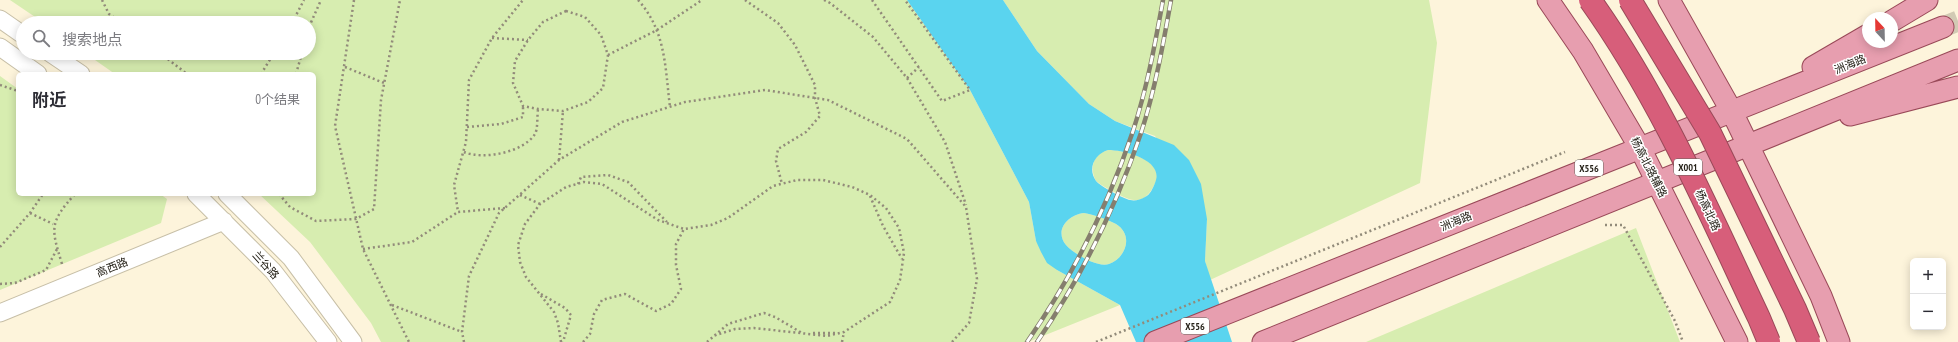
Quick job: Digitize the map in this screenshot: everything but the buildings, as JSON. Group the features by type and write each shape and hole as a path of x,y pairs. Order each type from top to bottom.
{"highway":[{"name":"杨高北路","path":"1590,0 1612,30 1684,158 1769,342"},
{"path":"1630,0 1710,133 1795,309 1808,342"}],"main road":[{"name":"杨高北路辅路","path":"1548,0 1584,52 1640,148 1737,342"},
{"path":"1669,0 1732,112 1748,144 1821,296 1839,342"},
{"path":"1898,17 1927,0"},
{"name":"洲海路","path":"1155,342 1944,27"},
{"name":"洲海路","path":"1756,101 1862,39"},
{"path":"1772,136 1958,60"},
{"path":"1266,341 1748,144 1772,136 1958,87"}],"street":[{"path":"0,19 16,30"},
{"path":"0,47 16,58"},
{"path":"18,60 35,72"},
{"path":"60,60 78,72"},
{"name":"兰谷路","path":"198,196 273,271 328,342"},
{"name":"兰谷路","path":"229,196 291,258 353,342"},
{"name":"高西路","path":"0,313 224,221"}],"path":[{"path":"102,0 109,14 112,16"},
{"path":"296,16 304,0"},
{"path":"313,16 321,0"},
{"path":"354,0 335,126 363,249 409,342"},
{"path":"281,196 290,207 316,221 356,219 374,209 381,100 400,0"},
{"path":"458,212 454,185 464,152 467,127 469,80 492,38 523,0"},
{"path":"638,0 649,12 662,43 670,107"},
{"path":"608,55 657,30 702,0"},
{"path":"745,0 778,23 795,45 815,85 815,98 820,116 806,132 778,149 776,161 782,184"},
{"path":"824,0 873,37 907,78 945,142 966,207 977,279 969,323 952,342"},
{"path":"872,0 942,101 970,90 905,0"},
{"path":"467,127 501,124 523,118 523,106 513,83 515,62 528,40 543,22 566,12 584,17 601,35 608,55 603,88 588,102 563,111 538,110 523,106"},
{"path":"492,38 528,40"},
{"path":"169,60 184,72"},
{"path":"262,72 270,60"},
{"path":"297,72 300,60"},
{"path":"345,67 384,83"},
{"path":"907,78 919,67"},
{"path":"0,84 16,89"},
{"path":"464,342 462,332 469,276 499,214 559,160 622,122 685,102 765,90 828,100 907,139 966,207"},
{"path":"464,152 496,155 524,145 536,133 538,110"},
{"path":"559,160 563,111"},
{"path":"1096,342 1225,288 1565,152"},
{"path":"578,184 581,177 608,175 628,182 667,223"},
{"path":"562,342 554,312 526,277 520,262 518,245 525,224 540,204 566,187 584,182 602,184 658,220 684,229 711,224 728,218 773,186 797,180 823,180 852,187 870,195 886,208 899,228 904,253 900,280 890,302 844,332 827,336 754,328 734,329 713,336"},
{"path":"520,195 540,204"},
{"path":"870,195 883,226 902,260"},
{"path":"0,247 30,213 42,196"},
{"path":"62,264 54,239 53,224 64,206 73,196"},
{"path":"363,249 412,242 458,212 506,208"},
{"path":"30,213 53,224"},
{"path":"1600,226 1614,223 1623,225 1675,321 1683,342"},
{"path":"583,342 590,334 594,314 602,300 625,294 656,311 671,304 681,289 676,265 676,244 684,229"},
{"path":"0,284 15,283 46,270 57,248"},
{"path":"539,293 566,308 571,315 562,342"},
{"path":"391,305 462,332"},
{"path":"707,342 728,324 764,313 775,317 804,334"},
{"path":"842,342 844,332"}],"green space":[{"path":"10,0 907,0 970,90 1029,202 1036,241 1057,270 1120,305 1028,342 381,342 371,323 310,242 261,196 316,196 316,72 112,72 95,60 316,60 316,16 34,16"},
{"path":"1003,0 1429,0 1437,43 1420,183 1210,280 1205,261 1207,219 1155,136 1115,121 1089,104 1037,51"},
{"path":"0,76 16,88 16,196 163,196 167,199 161,223 0,290"},
{"path":"1108,150 1132,154 1149,162 1155,169 1157,179 1149,193 1141,200 1123,197 1096,181 1093,171 1094,162 1099,155"},
{"path":"1084,213 1109,220 1122,229 1125,234 1126,246 1120,257 1115,261 1104,265 1099,264 1080,256 1066,245 1062,234 1064,224 1078,214"},
{"path":"1636,228 1680,342 1366,342"}],"water":[{"path":"907,0 1003,0 1037,51 1089,104 1115,121 1174,145 1189,160 1201,184 1207,219 1205,261 1232,342 1136,342 1120,305 1047,263 1036,241 1029,202 970,90","holes":["1108,150 1133,154 1149,162 1157,175 1155,183 1148,195 1139,200 1130,200 1112,192 1096,181 1093,176 1092,167 1096,158","1084,213 1109,220 1122,229 1125,234 1126,246 1120,257 1115,261 1104,265 1099,264 1080,256 1066,245 1062,234 1064,224 1078,214"]}],"tunnel":[{"path":"1943,27 1958,21"}],"railway":[{"path":"1027,342 1059,292 1088,240 1123,159 1133,131 1147,82 1163,0"},
{"path":"1037,342 1083,267 1109,215 1131,161 1141,133 1155,84 1171,0"}]}
